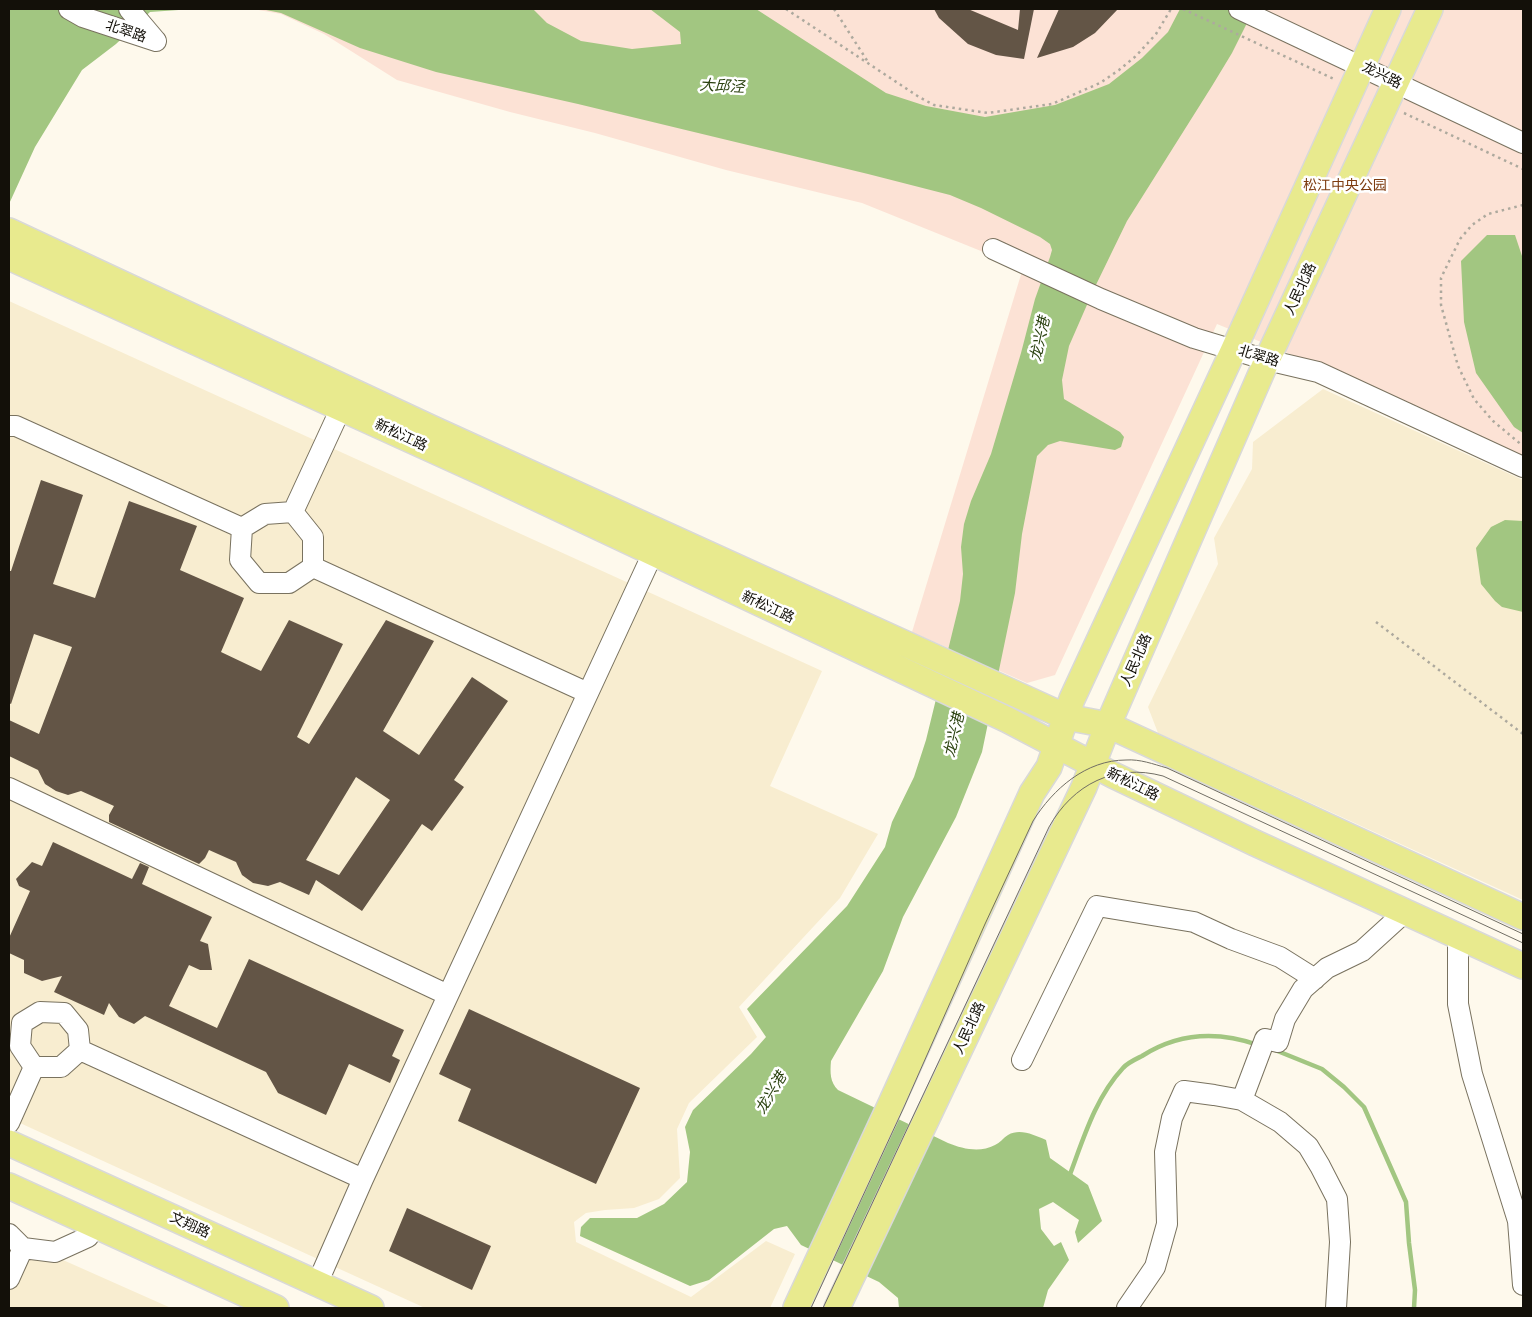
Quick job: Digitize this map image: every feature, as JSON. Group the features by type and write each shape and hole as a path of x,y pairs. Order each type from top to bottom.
{"main road":[{"path":"796,1308 1032,793 1049,767 1072,700 1388,9"},
{"name":"人民北路","path":"837,1308 1080,796 1108,725 1267,360 1430,9"},
{"name":"新松江路","path":"9,232 451,438 1066,717 1108,725 1523,917"},
{"name":"新松江路","path":"9,257 653,553 992,712 1092,764 1255,843 1523,966"},
{"name":"文翔路","path":"9,1142 370,1308"},
{"path":"9,1186 276,1308"}],"street":[{"name":"北翠路","path":"69,9 83,17 156,41 129,9"},
{"name":"龙兴路","path":"1247,12 1523,143"},
{"name":"北翠路","path":"993,248 1101,299 1194,338 1267,360 1318,372 1523,466"},
{"path":"293,512 341,408"},
{"path":"9,426 16,426 242,528"},
{"path":"242,528 266,514 293,512"},
{"path":"293,512 313,538 313,567"},
{"path":"242,528 240,560 259,583 290,583 313,567"},
{"path":"317,1284 363,1179 653,553"},
{"path":"313,567 588,693"},
{"path":"9,788 448,995"},
{"path":"1022,1060 1097,906 1194,922 1280,957 1315,979"},
{"path":"1242,1100 1262,1046 1278,1042 1285,1019 1303,989 1327,968 1362,952 1406,911"},
{"path":"1458,936 1458,1004 1472,1074 1518,1221 1523,1285"},
{"path":"34,1067 20,1046 15,1020 40,1012 64,1013 78,1030 80,1050"},
{"path":"80,1050 363,1179"},
{"path":"34,1067 61,1067 80,1050"},
{"path":"9,1123 34,1067"},
{"path":"1128,1308 1155,1267 1167,1224 1165,1152 1172,1118 1184,1091 1214,1094 1242,1100 1280,1122 1308,1146 1337,1199 1340,1242 1336,1308"},
{"path":"9,1279 16,1241 55,1252 88,1237 95,1226"}],"path":[{"path":"786,9 934,105 988,113 1052,104 1100,83 1136,56 1156,34 1171,9"},
{"path":"834,9 869,64"},
{"path":"1183,9 1243,37"},
{"path":"1523,205 1488,214 1472,225 1460,239 1442,278 1441,305 1458,366 1474,400 1493,422 1523,446"},
{"path":"1376,622 1523,734"}],"shaded area":[{"path":"9,301 822,671 770,786 878,834 840,898 739,1007 757,1037 689,1103 677,1129 680,1178 659,1199 634,1208 586,1213 574,1222 576,1242 691,1297 766,1241 795,1254 770,1308 425,1308 9,1118"},
{"path":"1323,389 1523,480 1523,900 1158,733 1148,707 1218,564 1214,538 1252,469 1253,442"},
{"path":"9,1236 171,1308 9,1308"}],"green space":[{"name":"松江中央公园","path":"253,9 1523,9 1523,457 1344,376 1217,324 1055,675 1027,683 912,632 1023,268 862,203 726,170 397,80 324,34 281,14"}],"water":[{"path":"9,9 193,9 150,12 116,44 82,70 35,147 9,204"},
{"path":"261,9 533,9 547,23 581,41 632,49 681,44 680,32 650,9 756,9 886,93 926,106 985,117 1055,105 1109,84 1142,58 1168,32 1180,9 1254,9 1232,53 1127,221 1069,346 1062,380 1064,399 1120,432 1124,437 1121,447 1115,450 1060,441 1048,445 1037,456 1022,534 1015,593 982,752 956,817 903,917 883,971 831,1061 831,1077 833,1084 838,1090 960,1147 983,1149 997,1144 1008,1135 1017,1132 1037,1136 1046,1140 1050,1158 1088,1185 1102,1221 1078,1243 1075,1232 1079,1220 1053,1202 1039,1209 1041,1229 1054,1246 1061,1242 1069,1260 1048,1290 1043,1308 899,1308 898,1298 879,1282 801,1245 787,1226 774,1229 709,1280 690,1286 580,1236 581,1227 590,1218 637,1218 664,1204 687,1182 690,1152 685,1127 693,1110 766,1037 747,1009 847,906 885,847 892,822 914,777 926,740 960,601 963,574 961,547 964,524 971,501 991,454 1035,299 1052,250 1050,244 1040,237 981,208 950,195 578,104 436,72 360,48 281,13"},
{"path":"1487,235 1515,235 1523,259 1523,433 1514,427 1476,373 1464,322 1461,261"},
{"path":"1505,520 1523,521 1523,612 1502,607 1481,584 1476,548 1491,527"}],"building":[{"path":"934,9 968,9 1018,30 1020,9 1034,9 1024,59 996,55 968,44 939,18"},
{"path":"1059,9 1118,9 1095,33 1073,47 1037,58"},
{"path":"41,480 83,495 53,584 95,598 129,501 197,526 180,570 244,598 221,652 261,671 289,620 343,644 297,737 309,744 386,620 434,641 383,731 419,755 472,677 508,701 454,780 464,787 432,831 422,824 362,911 316,880 309,895 280,882 268,886 253,883 242,875 236,862 209,850 199,864 109,822 109,815 114,806 81,791 68,795 56,791 45,784 38,770 9,756 9,720 39,734 72,647 34,634 11,704 9,703 9,571 11,571","holes":["356,777 390,800 339,875 306,860"]},
{"path":"53,842 132,879 140,863 149,867 142,884 212,917 200,941 208,944 212,970 200,970 189,965 169,1006 217,1028 249,959 404,1030 392,1056 400,1060 390,1083 349,1064 326,1115 278,1093 266,1072 145,1016 134,1024 119,1017 109,1003 104,1015 54,992 62,976 42,981 24,973 24,960 9,953 9,938 30,891 19,886 16,879 32,862 42,866"},
{"path":"469,1009 640,1088 596,1184 458,1121 471,1089 439,1074"},
{"path":"407,1208 491,1246 472,1290 389,1251"}],"waterway":[{"path":"1069,1177 1097,1106 1113,1080 1127,1064 1156,1048 1184,1039 1213,1036 1258,1045"},
{"path":"1275,1050 1322,1069 1364,1107 1406,1202 1415,1290 1414,1308"}],"tram line":[{"path":"811,1308 1033,821 1050,798 1072,778 1084,771 1111,761 1126,760 1141,761 1167,768 1523,934"},
{"path":"823,1308 1049,827 1070,799 1097,780 1128,772 1163,776 1523,943"}],"water label":[{"name":"大邱泾","path":"722,86"},
{"name":"龙兴港","path":"1040,339"},
{"name":"龙兴港","path":"954,735"},
{"name":"龙兴港","path":"771,1093"}]}
